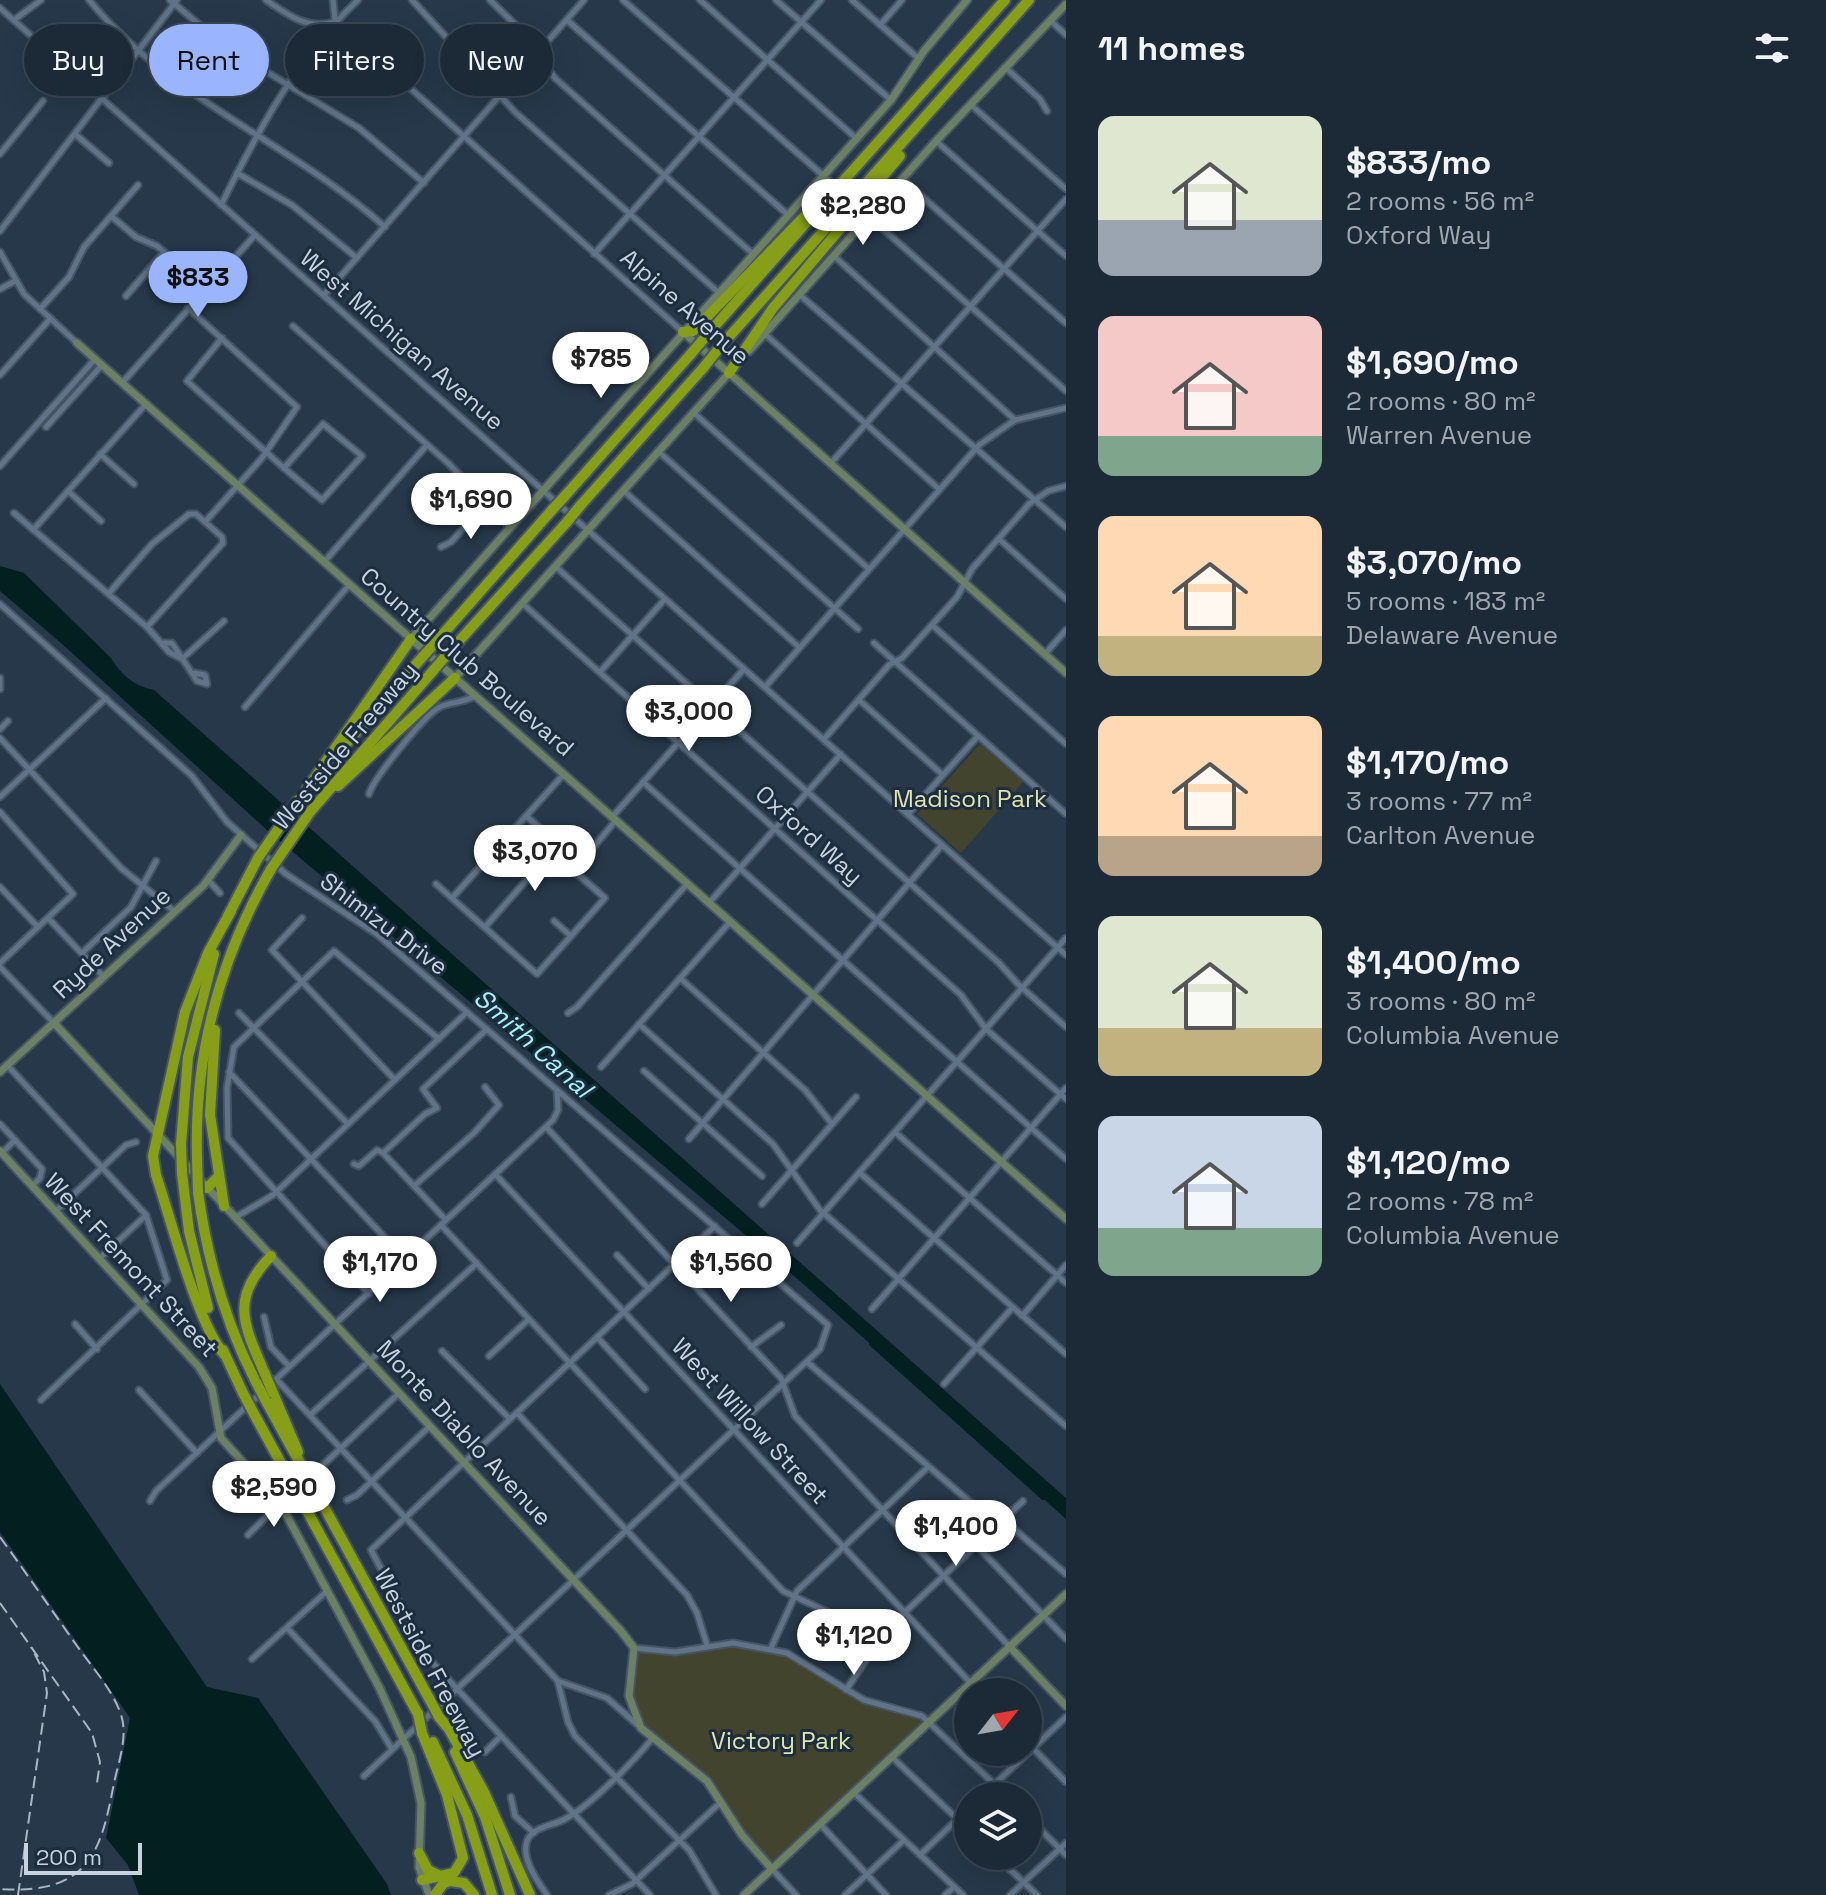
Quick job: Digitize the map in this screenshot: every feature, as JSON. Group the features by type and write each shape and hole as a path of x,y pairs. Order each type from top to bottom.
{"highway":[{"path":"683,332 693,331 718,307 896,125 1005,0"},
{"path":"729,373 773,308 848,212 947,102 1027,2"},
{"name":"Westside Freeway","path":"492,1895 467,1815 424,1732 418,1713 224,1354 194,1255 182,1173 185,1084 195,1018 231,911 258,858 299,799 826,196"},
{"name":"Westside Freeway","path":"510,1895 485,1817 439,1717 299,1466 260,1378 234,1338 217,1286 197,1158 202,1066 214,1002 251,906 271,869 310,812 720,347 848,212"},
{"path":"307,789 411,639"},
{"path":"324,797 348,779 455,678"},
{"path":"224,1354 216,1344 199,1302 156,1175 156,1133 188,1001 231,911"},
{"path":"224,1206 218,1177 210,1081 226,965"},
{"path":"203,1190 218,1177"},
{"path":"260,1378 243,1303 249,1281 271,1256"},
{"path":"439,1717 484,1792 530,1895"},
{"path":"424,1732 447,1795 463,1853 458,1870 427,1890"},
{"path":"419,1853 428,1870 467,1885 474,1895"},
{"path":"427,1890 443,1884 448,1878"}],"street":[{"path":"14,20 41,0"},
{"path":"89,0 138,51 190,94 323,176 385,227"},
{"path":"266,0 306,23 317,26 335,21"},
{"path":"333,0 335,21"},
{"path":"333,24 358,0"},
{"path":"412,0 440,30"},
{"path":"490,0 513,24"},
{"path":"623,0 822,176 861,198 869,216 1066,391"},
{"path":"700,0 857,139"},
{"path":"776,0 891,100"},
{"path":"594,254 821,0"},
{"path":"852,0 919,59"},
{"path":"880,25 902,0"},
{"path":"411,639 891,100 919,59 967,0"},
{"path":"0,231 174,1 226,47 285,83"},
{"path":"553,36 580,1"},
{"path":"455,678 936,141 1066,4"},
{"name":"West Michigan Avenue","path":"0,8 1066,955"},
{"path":"567,20 787,214"},
{"name":"Alpine Avenue","path":"335,21 1066,673"},
{"path":"1051,21 1066,35"},
{"path":"1005,67 1040,99 1047,111"},
{"path":"553,77 752,253"},
{"path":"221,205 257,135 285,90"},
{"path":"306,96 359,128 424,183"},
{"path":"324,295 500,96"},
{"path":"502,96 718,292"},
{"path":"0,154 43,101"},
{"path":"970,104 1066,189"},
{"path":"75,134 109,163"},
{"path":"936,141 1066,256"},
{"path":"237,173 292,205 357,258"},
{"path":"902,179 1066,323"},
{"path":"40,309 69,277 81,251 138,185"},
{"path":"831,463 1066,199"},
{"path":"111,216 136,237 164,252 206,287"},
{"path":"122,383 255,235"},
{"name":"Country Club Boulevard","path":"0,252 15,281 50,319 1066,1219"},
{"path":"126,296 164,252"},
{"path":"834,256 1015,420"},
{"path":"0,289 15,281"},
{"path":"800,295 973,450 1066,527"},
{"path":"188,308 297,407 266,452 205,522"},
{"path":"0,375 50,319"},
{"path":"293,326 427,445 510,527"},
{"path":"765,334 939,489"},
{"path":"222,338 187,381 284,468 322,500 362,456 323,424 284,468"},
{"path":"46,427 99,362"},
{"path":"0,466 99,362"},
{"path":"33,530 146,404"},
{"path":"765,687 973,450 1015,420 1066,408"},
{"path":"694,413 869,569"},
{"path":"324,562 427,445"},
{"path":"659,452 858,629"},
{"path":"100,454 134,484"},
{"path":"824,739 932,625 960,593 963,582 1035,499 1066,486"},
{"path":"68,491 101,521"},
{"path":"624,491 799,647"},
{"path":"441,547 451,542 485,504"},
{"path":"14,513 109,593 195,673"},
{"path":"109,593 152,544 189,514 196,514 222,537 223,543 147,627"},
{"path":"999,539 1066,599"},
{"path":"555,566 999,963 1021,988 1066,1027"},
{"path":"245,707 349,585"},
{"path":"600,672 665,599"},
{"name":"Oxford Way","path":"522,603 961,995 986,1029 1063,1097"},
{"name":"Shimizu Drive","path":"0,604 201,784 217,810 241,835 291,878 378,935 829,1327 820,1349 807,1362"},
{"path":"182,659 224,621"},
{"path":"932,625 1066,744"},
{"path":"1045,654 1066,630"},
{"path":"874,643 1066,814"},
{"path":"436,884 537,974 605,898 574,871 643,782 744,669"},
{"path":"369,794 375,778 437,708 460,704 475,696"},
{"path":"0,797 106,698"},
{"path":"859,700 943,775"},
{"path":"0,729 8,721"},
{"path":"908,814 978,736"},
{"path":"0,738 121,868 174,911"},
{"path":"709,903 841,754"},
{"path":"452,898 564,774"},
{"path":"643,782 1066,1159"},
{"path":"0,812 73,894 0,965"},
{"path":"485,928 556,845 526,816"},
{"name":"Ryde Avenue","path":"0,1072 208,880 241,835"},
{"path":"689,1139 942,845"},
{"path":"82,953 131,907 156,861"},
{"path":"208,880 220,893"},
{"path":"568,1013 577,1007 687,884"},
{"path":"0,887 38,927"},
{"path":"48,918 104,977"},
{"path":"302,918 272,950 395,1080"},
{"path":"554,921 571,936"},
{"path":"601,1067 730,922"},
{"path":"797,1243 1066,938"},
{"path":"369,1294 228,1138 229,1072 234,1047 254,1025 337,951 439,1039"},
{"name":"Monte Diablo Avenue","path":"0,965 156,1133 203,1190 236,1217 634,1648"},
{"path":"680,978 805,1090 832,1124"},
{"path":"236,1217 276,1191 468,1011"},
{"path":"239,1013 348,1124"},
{"path":"639,1024 773,1144 824,1213 1066,1426"},
{"path":"383,1153 425,1114 437,1108 423,1089 487,1029"},
{"path":"7,1065 146,1215 167,1283 41,1400"},
{"path":"644,1071 762,1176"},
{"path":"229,1072 406,1260"},
{"path":"414,1186 474,1133 499,1105 485,1087"},
{"path":"872,1309 1031,1128 1063,1097 1066,1088"},
{"path":"150,1501 219,1432 546,1127 558,1110 557,1089"},
{"path":"762,1204 856,1097"},
{"path":"144,1120 161,1114"},
{"path":"0,1124 42,1169 40,1178 32,1186"},
{"path":"546,1127 783,1384 795,1416 1066,1706"},
{"path":"895,1133 1066,1283"},
{"path":"1,1152 15,1140"},
{"path":"56,1211 126,1145 136,1142"},
{"path":"354,1164 359,1166 377,1150 383,1153 477,1263 783,1591 845,1622 874,1644"},
{"name":"West Fremont Street","path":"1,1152 207,1377 214,1392 219,1432"},
{"path":"860,1173 1066,1354"},
{"name":"West Willow Street","path":"495,1174 965,1678"},
{"path":"100,1258 146,1215"},
{"path":"650,1895 428,1656 372,1554 373,1547 715,1226"},
{"path":"695,1246 724,1277"},
{"path":"617,1255 649,1289"},
{"path":"310,1415 477,1263"},
{"path":"1022,1316 1066,1265"},
{"path":"944,1384 1012,1308"},
{"path":"264,1317 271,1347 289,1366"},
{"path":"489,1356 529,1319"},
{"path":"75,1324 97,1349"},
{"path":"751,1347 781,1325"},
{"path":"597,1337 645,1389"},
{"path":"442,1351 510,1419"},
{"path":"364,1776 807,1362 970,1502 1002,1520 1066,1574"},
{"path":"276,1379 558,1681 572,1731 614,1777 680,1840 698,1861 716,1895"},
{"path":"139,1390 197,1453"},
{"path":"322,1466 399,1393"},
{"path":"517,1413 687,1595 697,1613 707,1645"},
{"path":"347,1500 372,1481 430,1426"},
{"path":"219,1432 224,1442 280,1503 403,1739 420,1785 419,1853 427,1890"},
{"path":"771,1648 793,1596 928,1467"},
{"path":"846,1690 874,1644 1023,1501"},
{"path":"248,1535 280,1503"},
{"path":"976,1545 1066,1639"},
{"path":"252,1659 327,1591"},
{"path":"975,1678 1066,1594"},
{"path":"287,1628 375,1721 392,1749"},
{"path":"641,1728 630,1707 628,1692 634,1648 665,1653 707,1645 742,1643 771,1648 809,1664 864,1700 919,1714 993,1782"},
{"path":"558,1681 607,1698 651,1740 692,1768 723,1801 742,1835 796,1895"},
{"path":"744,1895 954,1698"},
{"path":"1042,1736 1066,1717"},
{"path":"485,1752 501,1736"},
{"path":"547,1895 535,1878 525,1846 534,1833 574,1813 651,1740"},
{"path":"892,1757 954,1815"},
{"path":"1042,1758 1066,1782"},
{"path":"997,1782 1012,1766"},
{"path":"853,1792 963,1895"},
{"path":"511,1797 515,1816 534,1833"},
{"path":"609,1895 637,1880 723,1801"},
{"path":"920,1855 954,1823"},
{"path":"820,1824 886,1895"},
{"path":"1042,1831 1066,1855"},
{"path":"845,1895 904,1840"},
{"path":"1010,1895 1066,1843"},
{"path":"1011,1870 1037,1895"},
{"path":"945,1895 954,1887"}],"green space":[{"name":"Madison Park","path":"980,744 1023,782 961,853 917,814"},
{"name":"Victory Park","path":"738,1646 792,1656 858,1698 927,1719 771,1862 756,1849 712,1784 645,1731 634,1699 638,1651 680,1655"}],"water":[{"path":"0,566 24,573 111,658 124,675 140,686 154,690 1066,1498 1066,1519 801,1282 267,830 0,591"},
{"path":"0,1384 207,1687 258,1698 387,1884 391,1895 139,1895 128,1865 106,1838 130,1718 0,1532"}],"waterway":[{"name":"Smith Canal","path":"871,1344 1043,1498"}],"railway":[{"path":"0,1537 106,1686 120,1712 124,1729 103,1829 86,1864 54,1885 0,1889"},
{"path":"0,1603 92,1733 100,1762 97,1783"},
{"path":"18,1895 47,1693 44,1672 31,1647"}]}
